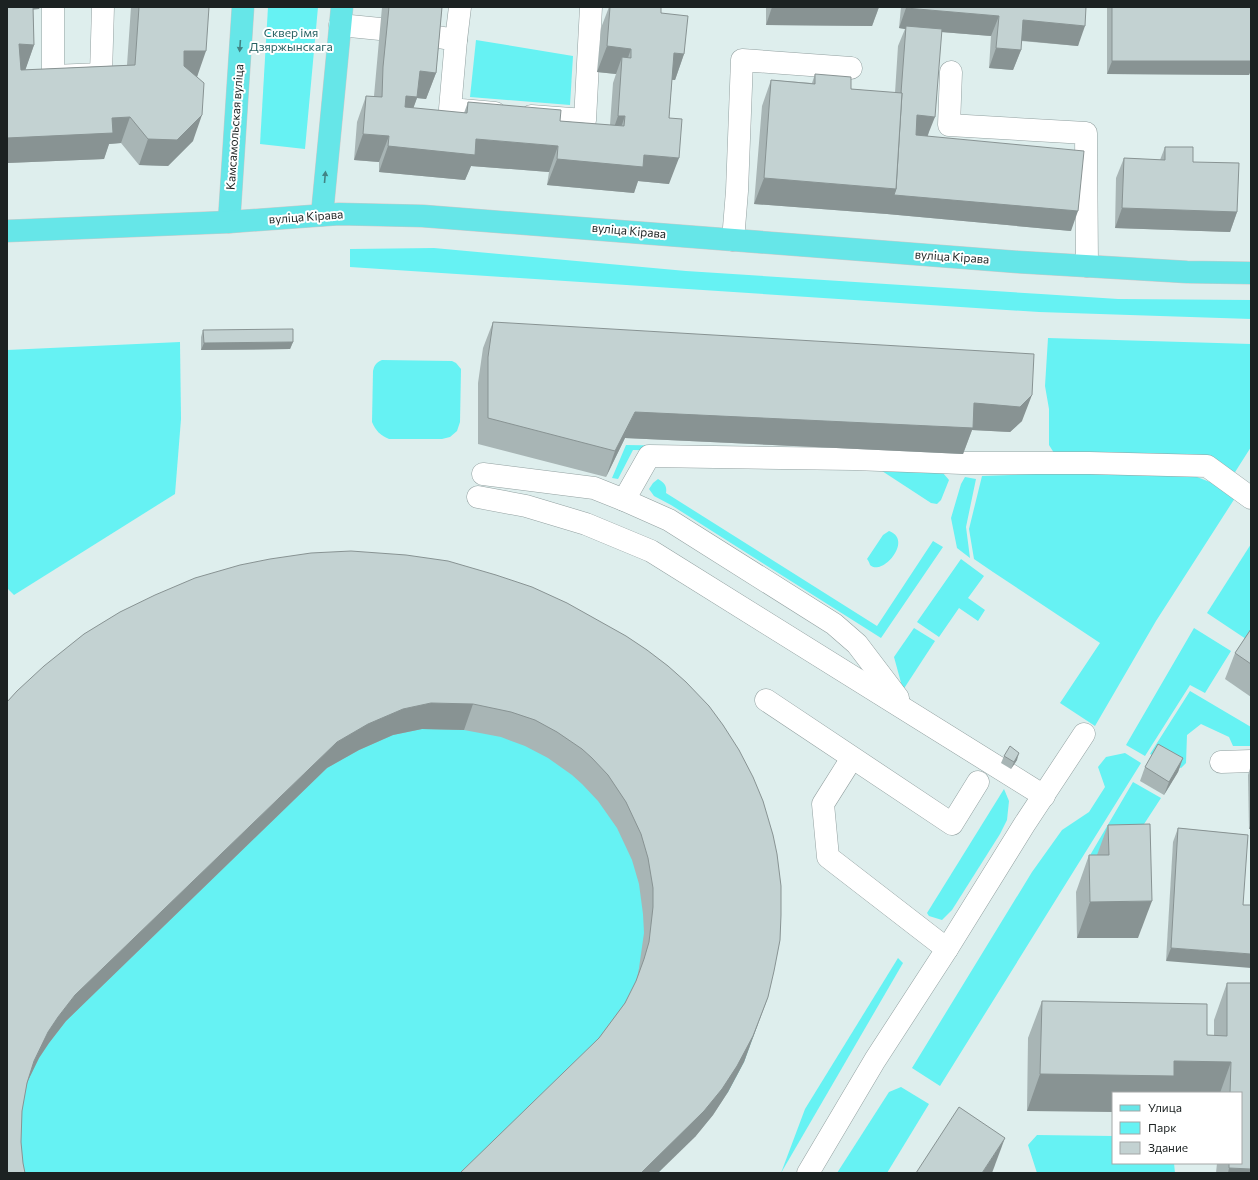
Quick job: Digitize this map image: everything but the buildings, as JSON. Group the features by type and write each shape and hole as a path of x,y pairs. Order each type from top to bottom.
{"main road":[{"name":"Камсамольская вуліца","path":"229,222 243,7"},
{"path":"322,216 341,16"},
{"name":"вуліца Кірава","path":"7,231 229,222 339,214 423,216 1018,262 1187,272 1251,273"}],"lane":[{"path":"53,7 53,76 101,74 103,7"},
{"path":"460,7 450,109 585,120 591,7"},
{"path":"341,16 380,29"},
{"path":"432,36 456,40"},
{"path":"733,240 737,191 742,60 851,68"},
{"path":"951,72 948,125 1086,133 1088,266"},
{"path":"624,500 649,456 853,459 962,463 1089,463 1207,466 1251,498"},
{"path":"483,474 594,488 669,520 834,624 856,644 906,709"},
{"path":"478,497 526,506 586,524 651,551 1044,796"},
{"path":"766,700 952,824 978,782"},
{"path":"808,1173 875,1060 947,949 1024,825 1084,734"},
{"path":"852,758 823,804 828,857 947,949"},
{"path":"1221,762 1251,761"}],"green space":[{"name":"Сквер імя Дзяржынскага","path":"268,7 318,7 305,149 260,144"},
{"path":"476,40 573,56 570,105 470,97"},
{"path":"434,248 686,271 1118,299 1251,300 1251,319 1039,312 350,267 350,249"},
{"path":"1048,338 1251,344 1251,447 1230,480 1054,453 1049,445 1049,409 1045,386"},
{"path":"180,342 181,419 175,494 14,595 7,588 7,350"},
{"path":"382,360 452,361 456,363 461,369 460,422 457,431 450,437 442,439 389,439 383,436 375,428 372,422 373,371 376,364"},
{"path":"626,445 686,446 684,451 633,450 618,479 612,478"},
{"path":"882,471 943,473 949,480 941,500 937,504 931,503"},
{"path":"1089,472 1192,475 1225,488 1235,498 1156,621 1095,726 1060,703 1100,643 974,559 969,529 982,476"},
{"path":"965,477 976,479 966,527 970,558 957,548 951,518 961,484"},
{"path":"658,479 665,485 666,493 877,626 933,541 943,547 881,638 671,505 654,496 649,489"},
{"path":"889,531 896,536 898,542 897,549 888,562 882,566 875,567 870,565 867,559 883,535"},
{"path":"1251,544 1251,631 1246,639 1207,613"},
{"path":"961,559 984,576 968,598 985,610 978,621 959,608 939,637 917,622"},
{"path":"487,601 758,1023 744,1062 728,1092 658,1173 7,1173 7,717"},
{"path":"914,628 935,641 903,690 894,657"},
{"path":"1194,628 1231,651 1205,693 1190,685 1145,756 1126,745"},
{"path":"1190,691 1251,727 1251,746 1233,746 1229,737 1201,724 1187,735 1186,763 1181,768 1150,754"},
{"path":"1125,753 1141,763 940,1086 912,1068 1032,872 1062,830 1089,812 1105,787 1098,767 1106,757"},
{"path":"1133,782 1161,798 1133,841 1132,855 1089,857"},
{"path":"1004,789 1009,801 1007,820 1000,834 952,910 942,920 929,916 927,913"},
{"path":"898,958 903,963 781,1173 805,1109"},
{"path":"901,1087 929,1104 887,1173 837,1173 889,1092"},
{"path":"1037,1135 1112,1136 1112,1164 1174,1164 1175,1173 1037,1173 1028,1145"}]}
